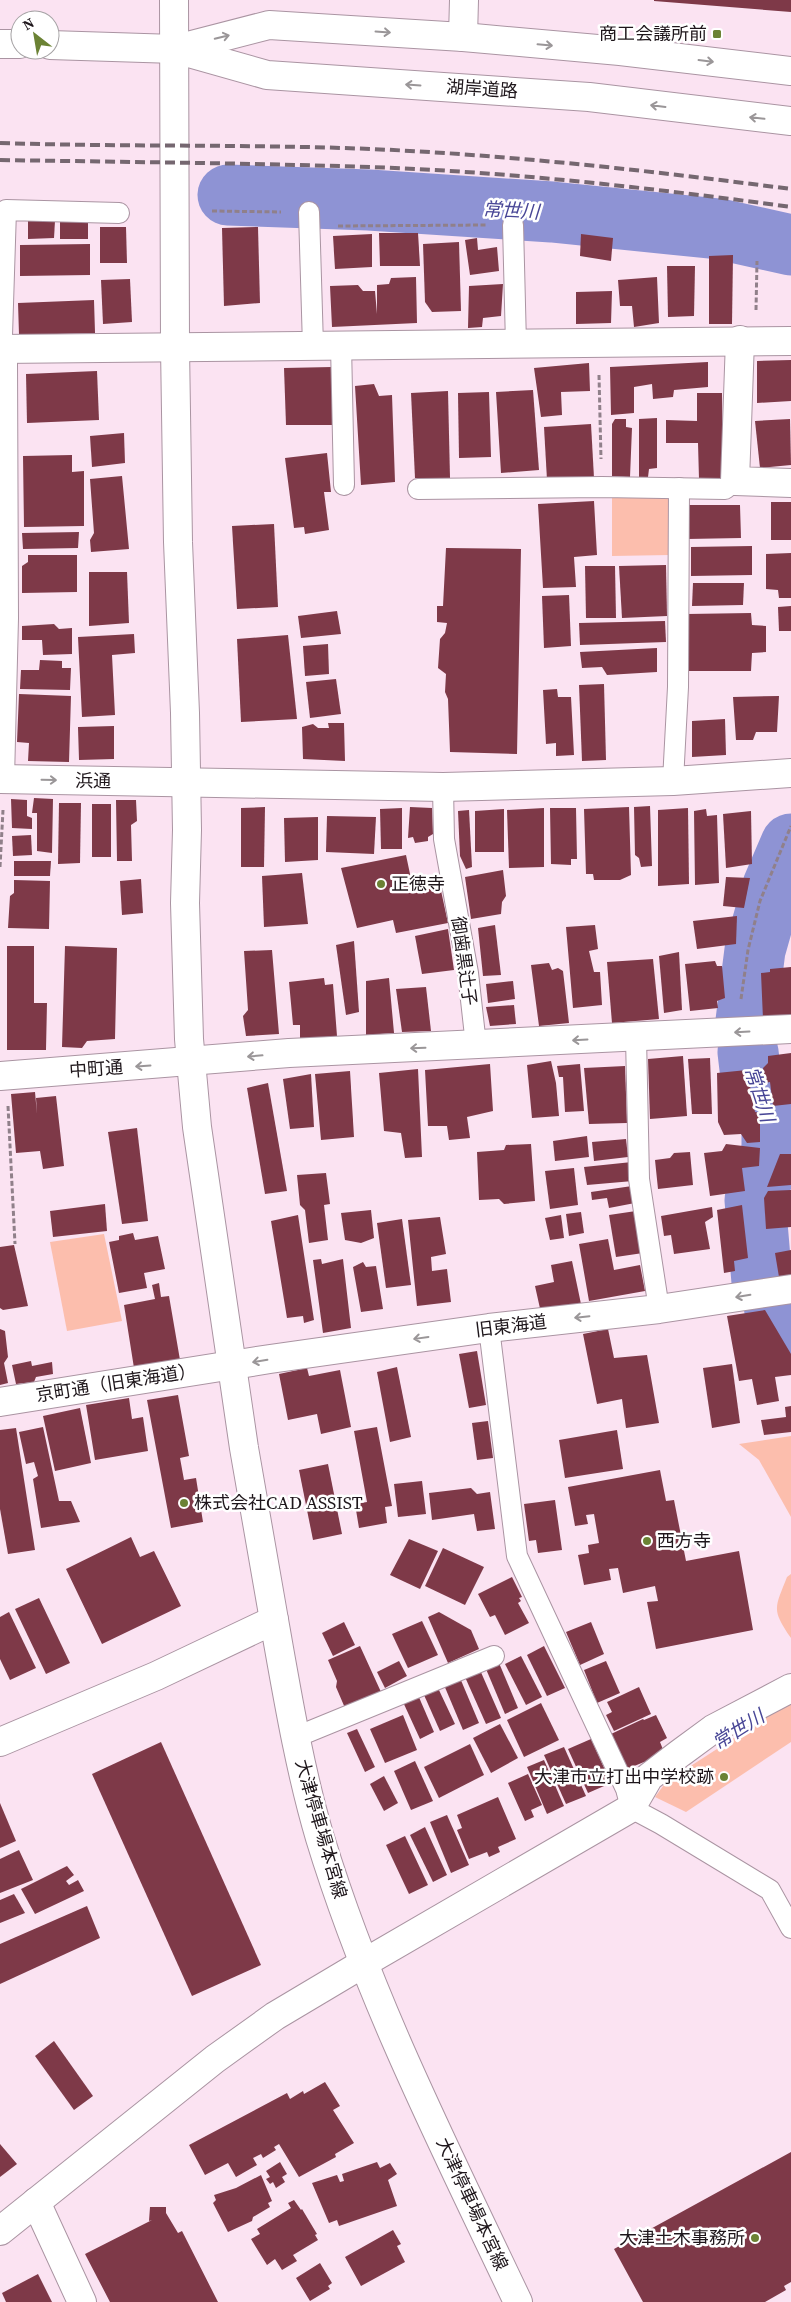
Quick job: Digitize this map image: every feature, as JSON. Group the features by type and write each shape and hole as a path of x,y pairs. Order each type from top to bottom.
{"street":[{"name":"大津停車場本宮線","path":"174,0 175,347 186,783 186,952 191,1062 197,1127 232,1365 274,1620 296,1737 320,1836 364,1963 410,2074 518,2302"},
{"path":"464,0 464,37"},
{"name":"湖岸道路","path":"174,49 269,25 464,37 620,51 791,71"},
{"name":"湖岸道路","path":"60,45 174,49 267,75 589,97 791,121"},
{"path":"748,340 735,482 791,483"},
{"path":"2,349 791,341"},
{"name":"浜通","path":"2,779 443,788 673,781 791,773"},
{"name":"中町通","path":"4,1076 290,1053 791,1029"},
{"name":"旧東海道","path":"232,1365 489,1328 660,1308 791,1289"},
{"name":"京町通（旧東海道）","path":"0,1402 232,1365"},
{"path":"0,1742 156,1676 274,1620"},
{"path":"0,2231 215,2059 275,2016 631,1808 649,1777 679,1754 713,1730 791,1688"},
{"path":"36,2202 82,2302"}],"lane":[{"path":"2,779 8,588 7,363 2,349 6,210 119,213"},
{"path":"310,219 314,346"},
{"path":"513,225 516,344"},
{"path":"341,345 344,485"},
{"path":"418,489 602,487 725,489 735,482"},
{"path":"673,781 678,687 678,488"},
{"name":"御歯黒辻子","path":"443,788 444,840 468,973 476,1045"},
{"path":"636,1037 640,1179 660,1308"},
{"path":"489,1328 517,1556 626,1789 631,1808 770,1890 791,1928"},
{"path":"296,1737 494,1656"}],"path":[{"path":"212,211 310,219 513,225"},
{"path":"748,340 757,260"},
{"path":"598,343 602,487"},
{"path":"0,867 2,779"},
{"path":"739,1032 738,1015 748,950 760,901 791,826"},
{"path":"4,1076 15,1244"}],"shaded area":[{"path":"670,496 670,555 612,556 612,498"},
{"path":"104,1234 122,1321 67,1331 50,1242"},
{"path":"791,1436 791,1517 759,1460 739,1444"},
{"path":"791,1574 791,1638 780,1621 777,1608 787,1577"},
{"path":"791,1701 791,1742 686,1812 655,1797 666,1782"}],"building":[{"path":"791,0 791,12 654,1"},
{"path":"60,220 88,220 88,239 60,239"},
{"path":"28,221 55,221 54,238 28,239"},
{"path":"100,227 126,227 127,263 100,263"},
{"path":"258,227 260,303 224,306 222,228"},
{"path":"379,233 418,233 420,266 380,266"},
{"path":"372,234 372,267 335,269 333,236"},
{"path":"581,234 613,238 611,261 580,256"},
{"path":"477,238 478,250 497,247 499,271 470,275 465,240"},
{"path":"459,242 461,311 432,312 425,302 423,244"},
{"path":"90,244 90,275 20,276 20,245"},
{"path":"733,255 732,324 709,324 709,256"},
{"path":"667,266 695,266 694,316 668,317"},
{"path":"416,277 417,323 332,327 330,286 358,285 363,291 375,291 377,314 377,285 389,284 391,278"},
{"path":"657,277 659,323 634,327 632,306 620,306 618,280"},
{"path":"130,279 132,322 103,324 101,280"},
{"path":"503,284 501,316 483,318 482,327 468,328 469,286"},
{"path":"612,291 611,323 576,324 576,292"},
{"path":"94,300 95,333 19,335 18,303"},
{"path":"791,360 791,401 757,403 757,361"},
{"path":"708,362 708,387 674,390 673,397 653,399 652,384 634,387 634,413 611,415 610,367"},
{"path":"589,363 590,391 561,392 562,415 541,417 534,368"},
{"path":"332,367 333,425 286,425 284,368"},
{"path":"97,371 99,420 27,423 26,374"},
{"path":"374,384 379,396 392,395 395,482 361,485 355,386"},
{"path":"533,390 539,470 501,473 496,392"},
{"path":"448,391 450,478 415,478 411,393"},
{"path":"489,392 491,457 459,458 458,393"},
{"path":"697,393 722,393 723,478 699,479 698,443 666,443 666,420 697,421"},
{"path":"657,418 657,468 649,469 648,477 639,477 639,419"},
{"path":"615,419 626,419 626,427 632,428 630,477 612,476 612,424"},
{"path":"790,419 791,465 760,468 755,421"},
{"path":"591,424 594,478 547,480 544,427"},
{"path":"124,433 125,463 92,467 90,436"},
{"path":"327,453 331,492 324,492 329,530 305,534 304,527 294,528 285,458"},
{"path":"72,455 72,472 84,471 84,526 24,527 23,456"},
{"path":"122,476 129,549 91,552 90,540 94,533 90,479"},
{"path":"594,501 597,555 574,557 576,587 543,588 538,504"},
{"path":"771,502 791,502 791,540 771,540"},
{"path":"687,505 740,505 741,538 687,539"},
{"path":"274,524 278,607 237,609 232,526"},
{"path":"79,532 78,548 23,549 22,533"},
{"path":"752,546 752,575 691,576 691,547"},
{"path":"446,548 521,549 517,754 450,752 448,699 445,692 446,674 438,668 440,639 445,633 447,623 437,622 437,606 443,606"},
{"path":"791,553 791,598 779,598 778,590 766,589 766,554"},
{"path":"28,555 77,555 77,592 22,593 22,566 28,562"},
{"path":"666,565 667,616 622,618 619,566"},
{"path":"585,566 615,566 616,618 586,618"},
{"path":"89,572 127,572 129,623 89,626"},
{"path":"693,583 744,583 743,605 692,606"},
{"path":"569,595 571,646 544,648 542,596"},
{"path":"791,606 791,631 779,631 778,607"},
{"path":"337,611 341,634 301,638 298,616"},
{"path":"751,613 752,625 766,626 766,652 752,653 751,671 688,671 687,614"},
{"path":"665,621 666,642 580,645 579,623"},
{"path":"54,624 59,629 72,628 72,654 43,655 42,640 22,640 22,626"},
{"path":"134,634 135,653 112,655 115,715 82,717 78,637"},
{"path":"288,635 297,719 241,722 237,639"},
{"path":"328,644 329,674 305,676 303,646"},
{"path":"657,648 657,672 607,675 602,667 582,668 580,652"},
{"path":"40,660 62,661 62,668 71,668 70,690 20,689 21,670 39,670"},
{"path":"336,679 341,714 310,718 306,682"},
{"path":"604,684 606,760 582,761 579,685"},
{"path":"557,689 558,697 571,697 574,755 556,756 556,743 546,744 543,690"},
{"path":"19,694 71,696 69,762 28,761 29,743 17,742"},
{"path":"779,696 777,732 756,732 753,740 736,740 733,697"},
{"path":"725,719 726,755 692,757 692,721"},
{"path":"328,723 344,723 345,761 303,759 302,727 313,724 318,728 329,728"},
{"path":"114,726 114,759 79,760 78,727"},
{"path":"34,798 53,799 52,853 37,851 37,813 32,813"},
{"path":"11,799 27,800 27,816 32,818 32,829 12,828"},
{"path":"116,800 136,800 137,821 131,825 132,861 117,861"},
{"path":"59,803 81,803 80,863 58,864"},
{"path":"92,804 111,804 111,857 92,857"},
{"path":"650,806 652,866 641,867 639,858 635,855 634,807"},
{"path":"265,807 264,867 241,867 241,808"},
{"path":"410,807 432,808 433,834 428,837 428,841 415,843 413,837 408,838"},
{"path":"629,807 631,875 620,880 594,880 593,874 586,874 584,809"},
{"path":"402,808 402,849 381,849 380,809"},
{"path":"544,808 544,867 509,868 507,810"},
{"path":"550,808 576,808 577,859 571,859 571,865 551,864"},
{"path":"688,808 689,884 658,886 658,810"},
{"path":"504,809 504,852 475,852 475,811"},
{"path":"706,809 707,816 717,815 719,883 695,885 694,811"},
{"path":"469,810 472,867 466,869 460,856 458,811"},
{"path":"751,811 752,864 726,868 723,814"},
{"path":"327,816 376,817 374,854 326,852"},
{"path":"318,817 318,860 285,862 284,818"},
{"path":"31,835 32,855 13,856 12,836"},
{"path":"406,855 414,893 440,886 448,923 396,933 393,920 357,928 341,868"},
{"path":"14,861 51,861 50,876 14,876"},
{"path":"503,870 506,896 502,902 501,914 471,919 465,877"},
{"path":"302,873 308,924 264,927 262,876"},
{"path":"726,877 750,878 744,908 723,906"},
{"path":"141,879 143,913 122,915 120,881"},
{"path":"14,880 50,881 49,929 8,928 10,896 14,893"},
{"path":"737,916 736,944 697,949 693,921"},
{"path":"495,925 501,975 483,976 478,928"},
{"path":"595,925 598,949 589,951 594,972 600,972 602,1005 573,1008 566,927"},
{"path":"448,929 454,970 422,974 415,936"},
{"path":"354,941 359,1012 346,1015 336,945"},
{"path":"7,946 34,946 34,1003 47,1003 46,1050 7,1050"},
{"path":"65,946 117,948 115,1039 87,1041 82,1048 62,1047"},
{"path":"272,950 279,1034 246,1036 243,1016 248,1010 244,951"},
{"path":"679,952 682,1010 664,1013 659,956"},
{"path":"653,959 659,1019 612,1023 607,962"},
{"path":"715,961 717,966 722,966 725,998 717,1001 718,1008 690,1011 685,964"},
{"path":"549,963 552,970 558,968 563,971 569,1023 539,1026 531,965"},
{"path":"791,967 791,1017 763,1019 761,973 770,972 770,969"},
{"path":"324,978 325,985 333,984 337,1036 300,1039 300,1025 293,1025 289,982"},
{"path":"389,978 394,1033 366,1035 366,981"},
{"path":"513,981 515,999 488,1003 486,984"},
{"path":"426,987 431,1031 402,1032 396,989"},
{"path":"514,1005 516,1024 490,1026 486,1007"},
{"path":"791,1053 791,1104 773,1106 770,1082 765,1083 763,1068 768,1063 768,1056"},
{"path":"683,1056 687,1116 650,1119 648,1059"},
{"path":"710,1058 712,1114 692,1114 688,1059"},
{"path":"551,1061 556,1083 559,1116 532,1118 527,1065"},
{"path":"490,1064 493,1111 467,1117 470,1138 449,1140 447,1126 428,1126 425,1070"},
{"path":"580,1064 584,1111 565,1112 563,1077 559,1077 557,1066"},
{"path":"625,1066 627,1123 589,1124 584,1068"},
{"path":"418,1069 422,1157 405,1158 401,1133 384,1131 379,1073"},
{"path":"747,1070 755,1112 760,1113 760,1142 747,1143 741,1134 724,1135 718,1122 717,1073"},
{"path":"350,1071 354,1137 321,1140 315,1074"},
{"path":"311,1074 314,1127 290,1129 283,1079"},
{"path":"268,1083 287,1191 265,1194 247,1088"},
{"path":"35,1092 37,1114 36,1098 56,1096 64,1166 43,1169 40,1151 16,1153 11,1094"},
{"path":"137,1128 148,1221 122,1224 108,1132"},
{"path":"587,1136 589,1157 555,1161 553,1141"},
{"path":"626,1139 628,1157 594,1161 592,1142"},
{"path":"531,1144 535,1201 504,1204 499,1199 479,1200 477,1152 504,1150 506,1145"},
{"path":"726,1144 760,1148 759,1166 742,1168 745,1191 710,1196 704,1153 722,1151"},
{"path":"690,1152 693,1185 658,1189 655,1160 670,1158 674,1153"},
{"path":"780,1154 791,1154 791,1185 767,1187"},
{"path":"632,1162 633,1181 587,1185 584,1167"},
{"path":"574,1168 578,1205 550,1209 545,1171"},
{"path":"326,1173 330,1204 324,1205 328,1240 309,1243 305,1210 300,1205 297,1175"},
{"path":"632,1186 635,1203 609,1208 607,1198 592,1200 591,1192"},
{"path":"791,1190 791,1227 766,1229 764,1198 768,1191"},
{"path":"105,1204 107,1231 53,1237 50,1211"},
{"path":"742,1205 748,1258 734,1261 735,1271 724,1273 717,1210"},
{"path":"712,1207 713,1217 705,1222 710,1249 674,1254 671,1235 664,1236 661,1216"},
{"path":"371,1210 374,1238 361,1243 345,1240 341,1213"},
{"path":"636,1211 643,1253 616,1257 609,1215"},
{"path":"581,1212 584,1233 569,1236 566,1214"},
{"path":"298,1215 314,1320 304,1323 303,1316 287,1318 271,1221"},
{"path":"561,1215 564,1238 550,1240 545,1218"},
{"path":"440,1217 446,1254 431,1257 432,1271 447,1269 451,1302 417,1306 408,1220"},
{"path":"402,1219 411,1285 386,1288 377,1223"},
{"path":"133,1233 135,1240 158,1236 165,1269 144,1273 147,1288 119,1293 109,1242 119,1240 119,1236"},
{"path":"608,1239 614,1270 640,1265 645,1291 589,1301 579,1244"},
{"path":"14,1245 28,1306 3,1310 0,1308 0,1247"},
{"path":"791,1250 791,1275 779,1277 775,1253"},
{"path":"321,1259 322,1264 343,1259 351,1328 323,1333 313,1260"},
{"path":"572,1261 581,1304 541,1313 535,1286 554,1282 551,1265"},
{"path":"363,1262 366,1267 376,1266 383,1309 361,1312 353,1267"},
{"path":"159,1283 161,1297 169,1296 180,1360 134,1368 124,1305 155,1299 152,1285"},
{"path":"765,1310 791,1354 791,1375 775,1377 779,1401 757,1405 752,1379 739,1381 727,1316"},
{"path":"0,1329 5,1331 8,1357 4,1363 8,1383 0,1385"},
{"path":"608,1329 614,1358 647,1355 659,1423 626,1428 622,1399 597,1404 583,1334"},
{"path":"477,1351 486,1405 469,1408 459,1354"},
{"path":"31,1361 32,1366 52,1362 53,1374 36,1377 34,1382 16,1384 12,1365"},
{"path":"732,1364 740,1423 712,1428 703,1368"},
{"path":"397,1367 411,1437 390,1442 377,1372"},
{"path":"307,1368 309,1376 340,1370 351,1427 321,1434 317,1414 288,1420 279,1374"},
{"path":"178,1395 189,1456 180,1458 184,1480 196,1478 203,1522 171,1528 147,1400"},
{"path":"129,1398 132,1419 143,1417 148,1451 95,1460 86,1405"},
{"path":"791,1406 791,1432 764,1435 761,1420 786,1417 785,1407"},
{"path":"80,1408 91,1463 55,1471 43,1416"},
{"path":"488,1421 493,1458 477,1460 472,1423"},
{"path":"43,1427 59,1501 71,1501 80,1522 41,1528 33,1479 38,1476 34,1462 26,1464 19,1432"},
{"path":"377,1427 392,1506 385,1507 387,1523 359,1528 355,1504 367,1502 354,1431"},
{"path":"16,1428 35,1550 8,1554 0,1509 0,1430"},
{"path":"617,1430 623,1469 565,1478 559,1440"},
{"path":"328,1464 342,1534 313,1540 299,1470"},
{"path":"660,1470 666,1501 674,1500 686,1561 739,1551 753,1630 656,1649 647,1602 658,1601 655,1586 623,1593 618,1568 609,1569 611,1580 584,1585 578,1555 589,1553 588,1545 599,1543 594,1514 586,1515 588,1524 575,1526 568,1487"},
{"path":"422,1481 426,1514 398,1517 394,1484"},
{"path":"471,1488 477,1494 490,1492 495,1529 477,1531 474,1514 432,1520 429,1493"},
{"path":"555,1500 562,1550 538,1553 536,1540 529,1541 524,1504"},
{"path":"131,1537 140,1557 154,1551 181,1606 102,1644 66,1569"},
{"path":"409,1539 438,1551 420,1589 390,1575"},
{"path":"443,1548 484,1567 465,1605 425,1586"},
{"path":"512,1577 522,1597 519,1598 521,1601 518,1603 529,1623 505,1635 495,1615 490,1617 478,1594"},
{"path":"39,1598 70,1663 46,1674 15,1609"},
{"path":"9,1612 36,1668 10,1680 0,1659 0,1617"},
{"path":"439,1612 471,1630 479,1649 448,1663 428,1617"},
{"path":"422,1621 438,1655 408,1668 392,1634"},
{"path":"344,1622 355,1645 333,1656 322,1633"},
{"path":"591,1622 604,1654 580,1665 566,1632"},
{"path":"360,1646 381,1692 345,1708 328,1660"},
{"path":"544,1646 565,1688 547,1696 527,1655"},
{"path":"521,1656 542,1697 526,1705 505,1664"},
{"path":"399,1661 407,1676 385,1688 377,1672"},
{"path":"606,1661 620,1693 597,1703 584,1670"},
{"path":"499,1663 518,1708 505,1714 486,1669"},
{"path":"480,1670 501,1718 486,1724 465,1677"},
{"path":"460,1678 479,1723 463,1730 444,1685"},
{"path":"639,1687 651,1714 614,1731 606,1715 612,1712 607,1702"},
{"path":"438,1688 455,1724 440,1731 424,1695"},
{"path":"418,1695 434,1732 420,1739 403,1702"},
{"path":"541,1703 559,1740 524,1757 507,1720"},
{"path":"403,1715 417,1750 385,1763 370,1729"},
{"path":"656,1715 667,1738 660,1742 664,1752 645,1764 644,1762 627,1769 611,1734"},
{"path":"500,1724 518,1758 491,1773 473,1738"},
{"path":"357,1729 375,1767 365,1772 347,1733"},
{"path":"591,1739 611,1783 588,1793 568,1749"},
{"path":"161,1742 261,1965 192,1996 92,1774"},
{"path":"470,1744 484,1775 439,1798 424,1767"},
{"path":"564,1747 586,1796 566,1804 544,1755"},
{"path":"544,1760 564,1806 547,1814 527,1767"},
{"path":"415,1761 433,1801 411,1810 394,1771"},
{"path":"528,1774 542,1805 531,1810 534,1817 525,1821 508,1783"},
{"path":"384,1776 398,1803 384,1811 370,1784"},
{"path":"498,1797 516,1839 498,1847 500,1852 489,1857 487,1852 469,1859 457,1830 462,1828 457,1815"},
{"path":"0,1803 16,1841 0,1848"},
{"path":"447,1815 469,1865 451,1873 430,1822"},
{"path":"425,1827 447,1875 433,1882 410,1835"},
{"path":"405,1836 428,1885 409,1894 386,1845"},
{"path":"19,1850 33,1880 0,1893 0,1859"},
{"path":"67,1866 74,1875 66,1881 69,1885 78,1880 84,1891 35,1914 21,1889"},
{"path":"14,1894 25,1913 0,1923 0,1900"},
{"path":"87,1906 100,1938 0,1984 0,1944"},
{"path":"54,2041 93,2096 74,2110 35,2056"},
{"path":"325,2082 340,2106 333,2110 354,2143 335,2154 336,2157 299,2177 279,2144 274,2147 276,2150 263,2158 261,2154 253,2158 257,2165 236,2177 228,2163 205,2175 189,2145 287,2093 290,2099 303,2091 304,2094"},
{"path":"0,2144 17,2164 0,2177"},
{"path":"791,2152 791,2282 784,2286 786,2290 765,2302 643,2302 614,2249"},
{"path":"280,2162 287,2174 282,2177 285,2182 276,2188 273,2182 270,2184 266,2179 270,2177 266,2171"},
{"path":"377,2162 380,2168 390,2163 397,2174 388,2180 397,2206 339,2226 337,2220 329,2223 312,2183 337,2175 340,2182 344,2181 342,2174"},
{"path":"261,2175 272,2201 268,2203 270,2207 253,2217 252,2221 228,2232 213,2203 216,2200 214,2195 236,2188"},
{"path":"294,2200 302,2209 317,2234 315,2235 318,2240 293,2255 297,2261 282,2270 275,2259 267,2265 251,2239 260,2234 257,2229 291,2208 288,2203"},
{"path":"150,2207 166,2207 166,2213 178,2233 182,2231 218,2302 110,2302 85,2254 152,2220 149,2221"},
{"path":"393,2230 401,2244 397,2246 405,2262 361,2286 345,2257"},
{"path":"320,2263 332,2283 328,2286 330,2289 310,2301 296,2278"},
{"path":"38,2274 52,2302 6,2302 2,2293"}],"waterway":[{"name":"常世川","path":"228,195 369,200 552,212 719,229 791,245"},
{"name":"常世川","path":"746,1021 755,950 773,886 791,844"},
{"name":"常世川","path":"748,1052 750,1069 772,1118 772,1150 755,1200 762,1282"},
{"name":"常世川","path":"774,1306 791,1337"}],"railway":[{"path":"0,143 371,149 476,155 581,164 791,189"},
{"path":"0,160 278,164 424,169 581,182 791,207"}],"place":[{"name":"商工会議所前","path":"717,34"},
{"name":"正徳寺","path":"381,884"},
{"name":"株式会社CAD ASSIST","path":"184,1503"},
{"name":"西方寺","path":"647,1541"},
{"name":"大津市立打出中学校跡","path":"724,1777"},
{"name":"大津土木事務所","path":"755,2238"}]}
